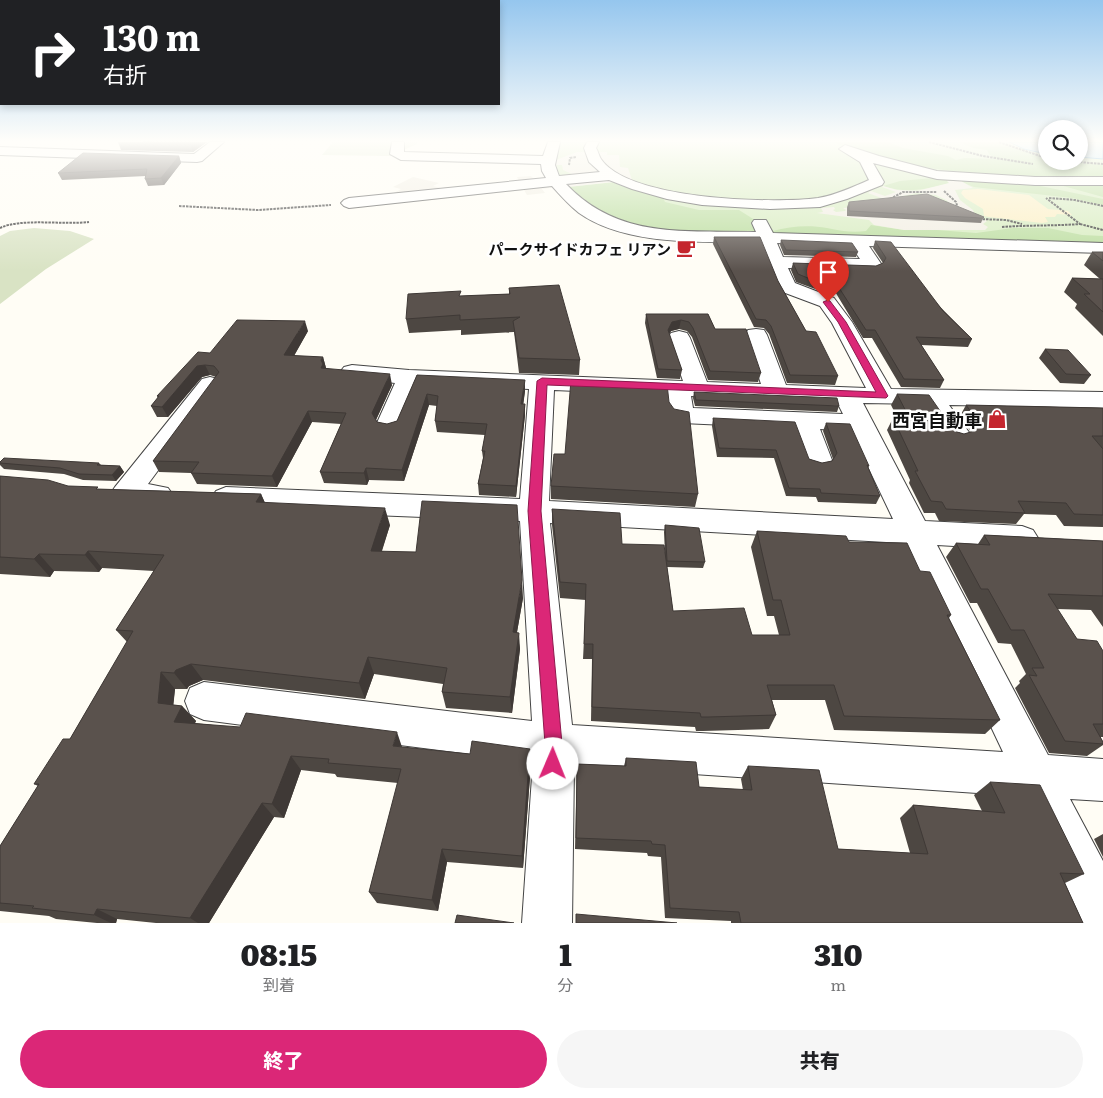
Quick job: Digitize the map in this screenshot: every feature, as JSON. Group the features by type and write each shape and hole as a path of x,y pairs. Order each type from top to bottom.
{"street":[{"path":"349,203 527,185"},
{"path":"560,185 580,208 599,219 629,229 673,235 1103,248"},
{"path":"638,185 678,197 706,202 752,206 824,205 873,185"},
{"path":"1048,185 1098,201"},
{"path":"752,206 787,287 828,302 842,322 883,396"},
{"path":"777,262 873,265 857,241"},
{"path":"756,335 776,391"},
{"path":"679,338 687,388 682,415 804,420 853,409 883,396 1103,400"},
{"path":"338,371 409,377 776,391 853,409"},
{"path":"389,425 409,377"},
{"path":"542,381 534,511 554,744 547,923"},
{"path":"210,384 111,493 534,511 1054,540"},
{"path":"932,397 958,435"},
{"path":"853,409 1103,911"},
{"path":"804,420 818,460"},
{"path":"204,701 554,744 1103,780"}],"path":[{"path":"886,203 895,195 903,192 944,191 961,186 960,185"},
{"path":"944,191 947,197 956,202 959,210"},
{"path":"1048,198 1098,201"},
{"path":"179,206 258,210 349,203"},
{"path":"1060,208 1071,217"},
{"path":"976,219 1006,220 1024,225"},
{"path":"0,228 4,225 17,224 89,222"},
{"path":"1080,224 1103,230"}],"green space":[{"path":"567,185 1103,185 1103,246 771,235 568,187"},
{"path":"624,185 663,198 665,202 699,210 739,210 758,222 759,234 664,231 606,218 568,187"},
{"path":"886,185 941,185 909,190 883,186"},
{"path":"969,185 1036,185 1103,199 1103,205 1072,198"},
{"path":"1060,185 1103,185 1103,197"},
{"path":"871,225 904,230 976,233 1013,228 1048,228 1082,235 1103,236 1103,246 771,235 773,231 793,227 814,226 856,232 866,231"},
{"path":"34,228 70,231 94,239 46,269 0,304 0,236 10,231"}],"sand":[{"path":"978,189 1029,195 1048,209 1068,211 1072,215 1057,214 1055,217 1045,217 1048,222 1042,223 984,216 983,209 965,198 961,193 963,190"}],"shaded area":[{"path":"397,185 435,185 433,186 441,188 474,185 548,185 550,188 542,189 545,193 527,195 524,190 348,209 347,198 394,193 401,189 393,187"},
{"path":"567,185 586,185 568,187"},
{"path":"941,185 968,185 973,188 955,190 960,200 973,210 975,215 987,221 983,224 988,227 985,230 904,230 874,225 869,220 817,213 823,212 821,208 834,207 835,209 833,210 836,212 845,211 843,208 855,207 884,199 868,193 871,191 885,196 896,192 883,186 897,190 917,191","holes":["916,193 936,195 951,204 898,197"]}],"building":[{"path":"927,194 984,217 849,211 849,202"},
{"path":"714,237 760,237 778,281 806,331 816,332 838,376 790,375 771,326 766,320 756,319"},
{"path":"781,240 852,243 858,252 786,250"},
{"path":"875,241 891,242 943,311 972,339 916,337 944,380 904,379 875,330 866,330 836,283 820,283 798,274 793,263 876,266 883,263 886,258"},
{"path":"1092,252 1103,252 1103,261"},
{"path":"1072,278 1103,279 1103,312 1084,294 1090,294"},
{"path":"559,285 580,360 519,358 513,321 520,317 460,320 460,315 406,319 408,294 461,291 459,296 510,294 509,288"},
{"path":"646,314 708,314 715,329 746,329 761,373 710,371 693,328 689,322 681,320 672,322 668,330 682,370 658,369"},
{"path":"237,320 305,321 284,355 323,357 321,368 390,374 372,413 377,422 387,424 397,421 417,375 525,380 521,404 525,404 516,486 478,484 485,451 482,451 487,424 435,421 438,396 427,394 402,470 366,468 364,473 320,472 346,413 308,411 272,476 191,473 199,462 153,461 219,372 214,366 197,366 162,407 151,406 159,396 157,396 198,352 210,353"},
{"path":"1045,349 1068,350 1091,375 1066,374"},
{"path":"571,380 667,384 669,402 674,409 689,412 698,494 551,486 554,454 565,454"},
{"path":"694,392 837,398 839,406 696,400"},
{"path":"897,394 929,395 954,431 964,434 974,431 980,424 966,405 1103,408 1103,436 1092,436 1103,449 1103,515 1074,514 1066,503 1018,501 1025,513 946,509 942,502 931,501 915,471 918,471 893,418 910,419"},
{"path":"713,418 795,422 809,459 822,463 832,461 837,453 826,423 850,424 880,496 821,493 820,489 789,488 776,450 719,448"},
{"path":"4,458 99,463 97,465 120,466 112,475 79,474 60,468 0,463"},
{"path":"0,476 48,480 68,486 98,487 96,489 261,494 256,502 385,508 371,551 416,552 422,501 517,505 522,580 513,632 519,633 510,697 442,692 447,668 368,657 359,683 191,664 176,670 174,673 161,672 158,703 182,706 174,722 240,727 246,713 397,732 393,746 470,754 472,741 530,749 522,856 442,849 432,900 369,892 401,769 328,763 329,759 291,756 272,804 262,803 190,918 97,909 94,915 0,903 0,846 39,784 34,784 63,739 70,739 133,631 116,630 164,555 88,551 85,555 39,554 34,559 0,557"},
{"path":"552,509 620,513 622,544 664,545 673,611 744,608 752,635 790,635 781,600 773,600 757,531 846,536 849,542 907,543 920,571 930,572 951,615 947,615 1000,720 844,716 834,685 767,685 776,715 701,717 700,713 592,707 593,644 584,644 586,584 560,582"},
{"path":"665,525 699,528 705,562 667,561"},
{"path":"984,535 1103,541 1103,596 1048,594 1077,639 1097,641 1103,651 1103,724 1093,724 1103,744 1065,741 1029,675 1037,676 1032,668 1044,668 1024,630 1011,630 988,589 981,589 956,543 990,545"},
{"path":"626,758 696,762 699,787 752,790 748,766 819,770 838,849 928,854 913,805 1005,813 990,782 1040,785 1084,874 1060,873 1083,923 741,923 739,912 670,908 665,845 652,844 651,841 576,838 577,764 626,766"},
{"path":"576,914 677,923 576,923"},
{"path":"457,915 514,923 455,923"}],"place":[{"name":"パークサイドカフェ リアン","path":"686,248"},
{"name":"西宮自動車","path":"997,419"}],"route":[{"path":"553,764 554,744 534,511 542,381 883,396 842,322 828,302"}]}
